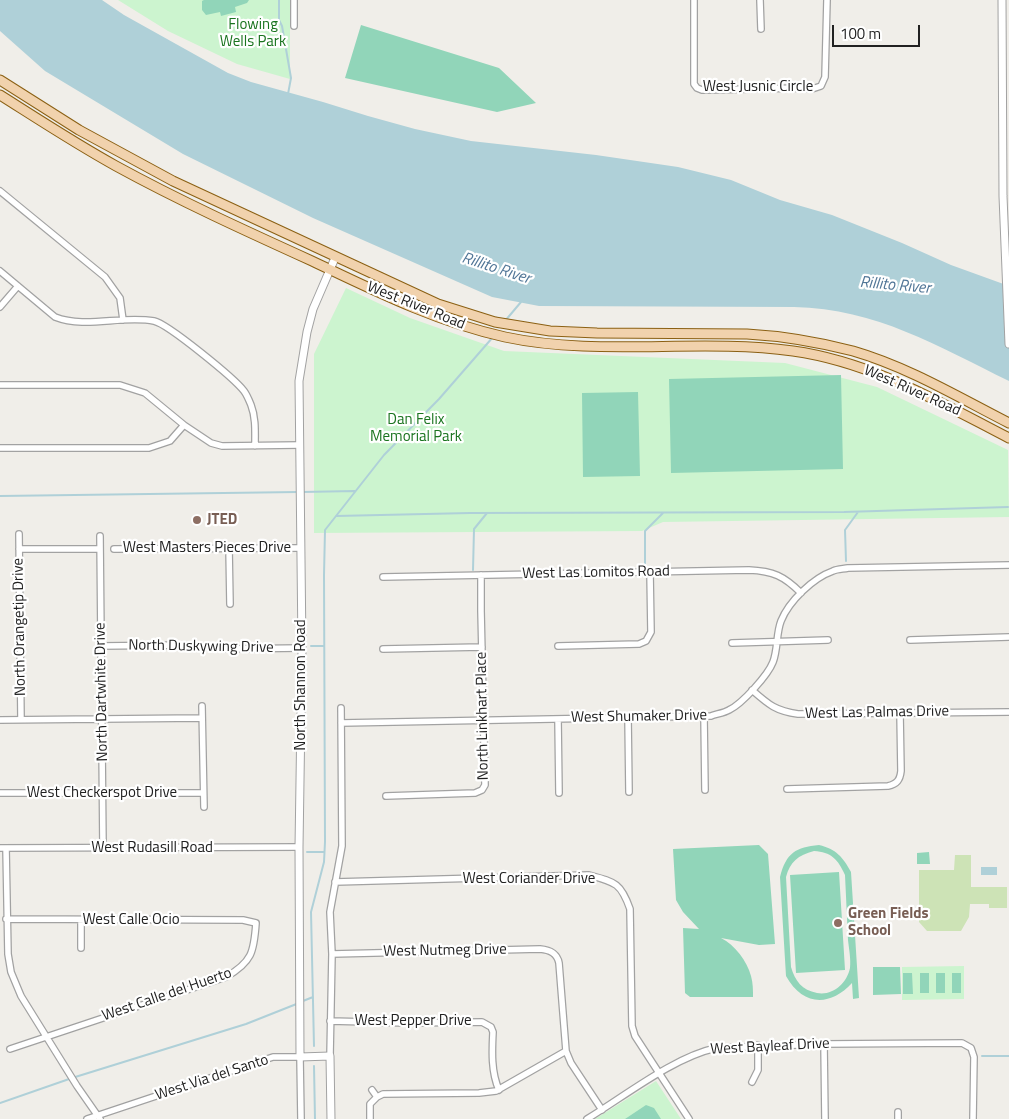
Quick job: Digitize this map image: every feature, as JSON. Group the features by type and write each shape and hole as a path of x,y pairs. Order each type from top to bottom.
{"main road":[{"name":"West River Road","path":"0,80 120,154 335,258 438,304 495,322 550,331 747,334 814,342 854,352 912,374 1009,423"},
{"name":"West River Road","path":"0,95 80,145 176,198 428,314 507,337 555,344 748,347 794,351 852,365 884,376 908,386 1009,438"},
{"path":"811,355 814,342"}],"street":[{"path":"294,0 294,26"},
{"name":"West Jusnic Circle","path":"694,0 694,84 695,90 702,90 822,88 826,67 827,0"},
{"path":"760,0 761,29"},
{"path":"1002,0 1006,120 1009,344"},
{"path":"0,191 105,277 120,298 123,320"},
{"name":"North Shannon Road","path":"301,1119 299,847 302,648 299,381 307,332 314,309 335,258"},
{"path":"0,271 61,319 75,321 123,320 155,322 167,327 228,376 244,392 251,404 255,417 255,446"},
{"path":"0,308 18,286"},
{"path":"0,385 120,385 145,393 184,425 216,444 222,446 299,445"},
{"path":"0,448 149,448 170,441 184,425"},
{"name":"North Orangetip Drive","path":"19,534 21,720"},
{"name":"North Dartwhite Drive","path":"100,536 103,848"},
{"path":"229,548 230,604"},
{"name":"West Masters Pieces Drive","path":"114,549 300,548"},
{"path":"19,550 100,549"},
{"name":"West Shumaker Drive","path":"341,723 711,716 729,710 766,675 773,662 782,620 801,593 817,579 833,571 848,568 1009,565"},
{"name":"West Las Lomitos Road","path":"383,577 768,571 782,577 801,593"},
{"path":"558,646 639,644 650,641 650,572"},
{"name":"North Linkhart Place","path":"386,796 484,792 482,575"},
{"path":"910,640 1009,637"},
{"path":"732,643 828,640"},
{"name":"North Duskywing Drive","path":"101,646 188,644 223,649 302,648"},
{"path":"383,649 482,647"},
{"name":"West Las Palmas Drive","path":"752,690 768,704 782,712 798,714 1009,712"},
{"path":"202,706 204,807"},
{"path":"331,1119 330,1021 332,954 330,912 342,846 340,708"},
{"path":"787,789 900,784 900,713"},
{"path":"704,716 705,790"},
{"path":"628,717 629,792"},
{"path":"0,720 202,718"},
{"path":"558,719 559,793"},
{"name":"West Checkerspot Drive","path":"0,793 203,793"},
{"name":"West Rudasill Road","path":"3,848 299,847"},
{"path":"3,848 8,954 11,972 21,996 98,1117"},
{"name":"West Coriander Drive","path":"335,882 590,875 610,880 624,891 630,909 632,1026 635,1036 689,1119"},
{"name":"West Calle Ocio","path":"6,919 244,920 256,923"},
{"path":"81,920 81,948"},
{"name":"West Calle del Huerto","path":"10,1049 226,977 241,968 251,955 256,923"},
{"name":"West Nutmeg Drive","path":"332,954 550,950 556,954 559,963 566,1051"},
{"name":"West Pepper Drive","path":"330,1021 482,1022 491,1024 493,1032 493,1062 499,1090"},
{"name":"West Bayleaf Drive","path":"587,1119 660,1074 702,1051 716,1048 824,1044 962,1043 972,1047 974,1057 973,1119"},
{"path":"824,1044 825,1119"},
{"path":"752,1082 758,1070 758,1046"},
{"path":"370,1119 370,1104 377,1097 387,1094 479,1093 499,1090 566,1051 571,1063 602,1110"},
{"name":"West Via del Santo","path":"87,1119 98,1117 273,1057 330,1056"},
{"path":"372,1090 377,1097"}],"green space":[{"name":"Flowing Wells Park","path":"118,0 290,0 290,79 237,64 168,31"},
{"path":"249,0 247,3 235,7 236,12 221,16 220,12 206,15 202,10 202,1"},
{"path":"361,25 499,68 536,103 497,112 345,78"},
{"name":"Dan Felix Memorial Park","path":"346,288 410,318 504,351 785,363 877,387 1008,450 1009,517 663,522 642,531 314,533 314,354"},
{"path":"841,375 843,469 671,473 669,379"},
{"path":"638,392 640,476 583,477 582,393"},
{"path":"759,845 768,854 775,944 759,945 721,938 736,949 747,965 752,979 753,997 690,997 685,993 683,928 699,929 683,912 676,900 673,849"},
{"path":"819,845 834,851 842,858 851,872 859,998 853,999 852,983 834,997 816,1000 808,998 792,986 786,976 780,877 782,869 793,853 804,847","holes":["814,851 833,857 845,875 850,968 846,979 838,987 823,993 812,992 803,987 797,981 791,967 786,877 792,863 799,857"]},
{"path":"929,852 930,864 917,864 917,853"},
{"path":"955,855 971,855 971,887 1007,887 1007,908 989,908 989,904 970,904 969,917 961,931 927,931 919,922 919,870 954,870"},
{"path":"839,872 845,970 796,973 790,875"},
{"path":"964,966 964,999 902,1000 902,967"},
{"path":"873,967 900,967 901,994 873,995"},
{"path":"903,973 912,973 913,994 903,994"},
{"path":"920,973 929,973 929,993 920,993"},
{"path":"936,973 945,973 945,993 936,993"},
{"path":"952,973 961,973 961,993 952,993"},
{"path":"656,1081 681,1119 595,1119"},
{"path":"646,1105 654,1108 661,1119 625,1119"}],"water":[{"name":"Rillito River","path":"0,0 102,0 124,15 228,73 251,82 415,129 471,141 596,155 678,167 731,180 780,200 832,215 951,265 1009,286 1009,381 906,332 852,314 824,309 794,307 539,306 492,297 313,218 183,154 45,71 0,31"},
{"path":"981,867 997,867 997,875 981,875"}],"waterway":[{"path":"279,0 279,20 282,26 291,78 288,94"},
{"path":"505,321 521,302"},
{"path":"314,1046 311,912 324,862 325,842 325,530 384,455 439,399 493,337"},
{"path":"302,492 355,491"},
{"path":"0,496 298,492"},
{"path":"336,516 470,513 844,512 1008,507"},
{"path":"846,561 845,530 858,512"},
{"path":"473,570 474,529 487,513"},
{"path":"645,565 645,531 663,513"},
{"path":"311,646 323,646"},
{"path":"307,852 324,852"},
{"path":"303,1001 313,997"},
{"path":"0,1103 72,1078 246,1024 299,1003"},
{"path":"982,1056 1009,1056"},
{"path":"314,1066 315,1119"}],"place":[{"name":"JTED","path":"197,520"},
{"name":"Green Fields School","path":"838,923"}]}
